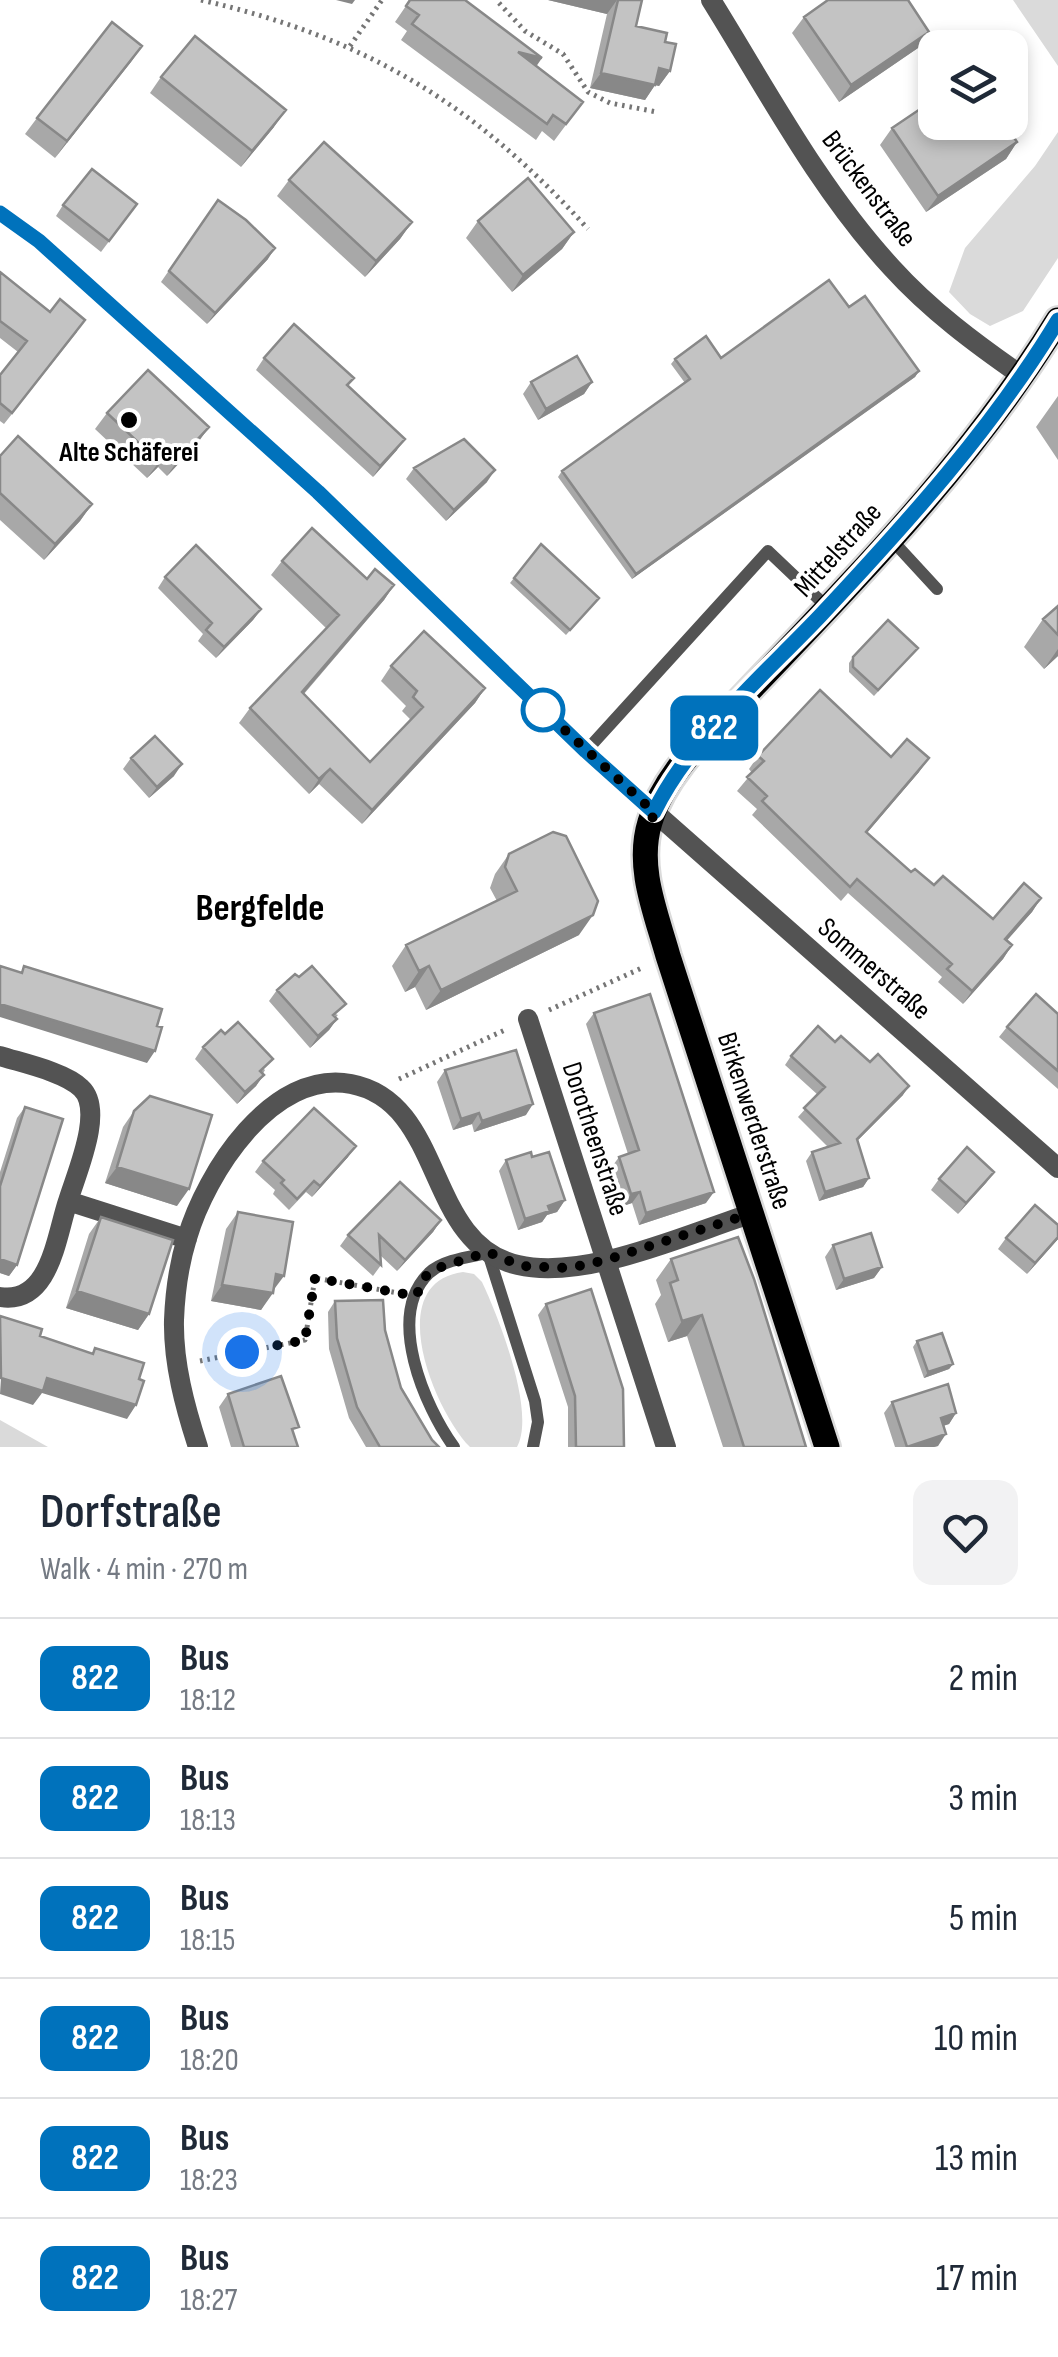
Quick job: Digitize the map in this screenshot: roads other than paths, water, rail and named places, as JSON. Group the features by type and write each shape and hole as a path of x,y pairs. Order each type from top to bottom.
{"main road":[{"name":"Mittelstraße","path":"654,812 671,780 695,749 828,608 962,454 1022,376 1058,320"},
{"name":"Birkenwerderstraße","path":"654,812 645,846 649,887 827,1447"}],"street":[{"name":"Brückenstraße","path":"711,0 805,152 849,216 891,267 935,310 1022,376"},
{"name":"Sommerstraße","path":"0,212 39,241 274,452 586,751 1058,1168"},
{"name":"Dorotheenstraße","path":"528,1019 666,1447"},
{"path":"0,1056 68,1080 82,1088 91,1102 89,1131 43,1276 34,1291 19,1299 0,1298"},
{"path":"198,1447 178,1365 174,1319 187,1239 206,1194 258,1119 297,1090 316,1083 336,1082 374,1091 397,1107 462,1227 488,1252 514,1264 570,1268 753,1213"},
{"path":"68,1201 187,1239"}],"lane":[{"path":"890,538 937,589"},
{"path":"586,751 768,551 828,608"},
{"path":"454,1447 428,1400 415,1365 410,1326 416,1296 426,1276 435,1269 488,1252 534,1400 538,1430 533,1447"}],"place":[{"name":"Alte Schäferei","path":"129,420"}],"district":[{"name":"Bergfelde","path":"260,908"}]}
